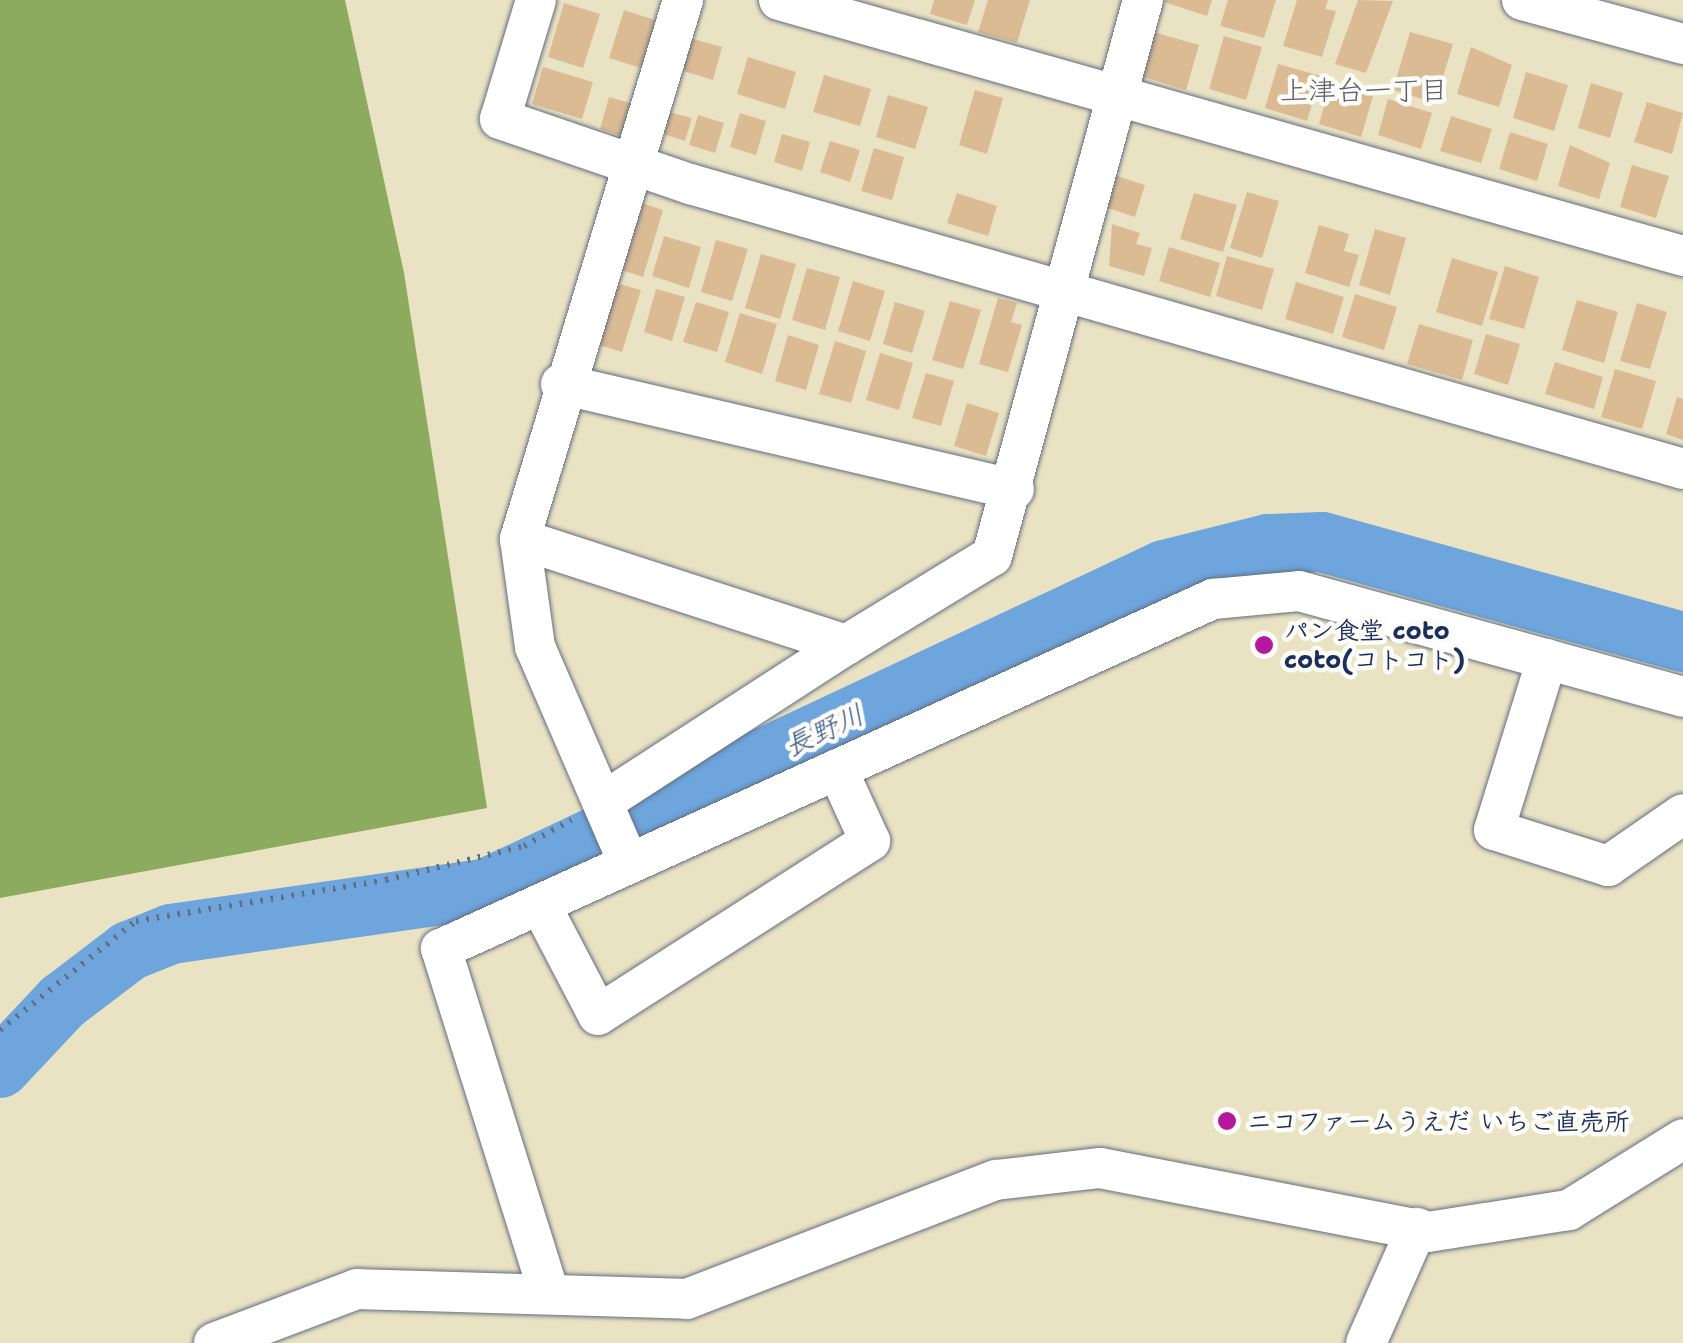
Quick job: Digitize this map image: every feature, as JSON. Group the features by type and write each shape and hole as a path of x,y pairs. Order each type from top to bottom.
{"street":[{"path":"536,0 500,119 632,164 1061,284 1683,469"},
{"path":"630,864 535,648 520,539 561,384 683,0"},
{"path":"779,0 1683,256"},
{"path":"603,802 992,556 1014,489 1061,284 1143,0"},
{"path":"1522,0 1683,44"},
{"path":"561,384 1014,489"},
{"path":"520,539 846,645"},
{"path":"549,1293 441,950 1213,599 1299,591 1683,697"},
{"path":"1547,659 1494,830 1608,866 1683,814"},
{"path":"540,904 598,1015 870,840 837,770"},
{"path":"214,1343 357,1288 687,1299 996,1180 1100,1168 1417,1228 1570,1210 1683,1139"},
{"path":"1366,1343 1417,1228"}],"path":[{"path":"0,1030 136,921 524,846 603,802"}],"green space":[{"path":"0,0 345,0 404,273 487,808 0,898"}],"building":[{"path":"934,0 975,0 967,25 930,14"},
{"path":"988,0 1030,0 1017,43 978,32"},
{"path":"1158,0 1212,0 1207,16"},
{"path":"1228,0 1276,0 1264,38 1220,26"},
{"path":"1297,0 1328,0 1325,9 1336,11 1322,57 1283,46"},
{"path":"1358,0 1393,1 1366,73 1335,64"},
{"path":"564,3 600,14 583,68 548,57"},
{"path":"624,10 658,21 644,69 609,58"},
{"path":"1150,31 1199,45 1186,90 1137,75"},
{"path":"1410,32 1453,44 1435,103 1393,90"},
{"path":"1224,36 1262,47 1246,100 1209,89"},
{"path":"690,38 722,47 713,80 680,70"},
{"path":"1471,47 1512,65 1499,107 1457,94"},
{"path":"748,57 796,72 785,109 737,94"},
{"path":"1278,64 1321,76 1307,121 1265,108"},
{"path":"543,67 593,82 582,119 532,104"},
{"path":"1526,72 1568,85 1554,131 1513,118"},
{"path":"824,75 871,89 860,126 813,112"},
{"path":"1591,83 1623,93 1610,138 1578,128"},
{"path":"1330,84 1373,96 1361,137 1319,124"},
{"path":"975,90 1003,98 987,154 959,145"},
{"path":"888,95 928,107 915,149 876,137"},
{"path":"609,97 641,106 631,139 600,129"},
{"path":"1388,99 1432,113 1421,149 1378,135"},
{"path":"1647,102 1683,113 1672,154 1634,142"},
{"path":"669,112 692,118 685,141 663,134"},
{"path":"740,113 766,121 756,155 730,147"},
{"path":"698,115 724,123 715,153 689,145"},
{"path":"1451,116 1492,129 1481,163 1440,151"},
{"path":"1510,132 1548,144 1537,181 1499,169"},
{"path":"782,134 810,142 802,171 774,162"},
{"path":"830,141 860,150 850,182 820,172"},
{"path":"1570,145 1610,163 1599,199 1558,186"},
{"path":"874,148 904,157 892,200 861,191"},
{"path":"1632,165 1669,176 1656,218 1620,207"},
{"path":"1114,175 1145,185 1135,217 1105,207"},
{"path":"1247,192 1279,201 1262,258 1230,248"},
{"path":"957,193 997,206 988,236 947,223"},
{"path":"1194,193 1237,205 1223,252 1180,239"},
{"path":"632,200 663,210 643,277 612,267"},
{"path":"1112,224 1140,233 1136,244 1152,248 1144,276 1109,266"},
{"path":"1319,225 1349,234 1344,251 1359,255 1349,287 1305,273"},
{"path":"1375,229 1406,238 1390,295 1359,285"},
{"path":"664,236 701,247 689,288 652,276"},
{"path":"716,240 748,249 732,301 701,292"},
{"path":"1169,247 1220,263 1210,297 1159,281"},
{"path":"761,254 796,264 780,319 745,308"},
{"path":"1227,256 1274,269 1262,310 1216,296"},
{"path":"1452,258 1498,272 1482,326 1436,312"},
{"path":"1505,266 1539,277 1524,329 1489,319"},
{"path":"807,268 840,277 825,330 792,320"},
{"path":"608,281 641,290 622,352 589,342"},
{"path":"853,281 885,291 870,341 838,331"},
{"path":"1296,282 1344,297 1333,334 1285,319"},
{"path":"656,289 685,297 672,341 644,332"},
{"path":"1355,294 1397,307 1384,350 1342,337"},
{"path":"998,298 1017,303 1011,322 1022,325 1008,372 979,364"},
{"path":"1577,300 1618,312 1604,363 1562,350"},
{"path":"950,301 981,310 963,369 932,360"},
{"path":"696,302 729,312 717,352 683,342"},
{"path":"895,302 925,311 912,353 883,344"},
{"path":"1637,303 1667,312 1650,369 1620,361"},
{"path":"740,313 777,324 762,374 725,362"},
{"path":"1419,324 1473,340 1462,380 1407,364"},
{"path":"1486,334 1520,344 1508,385 1474,374"},
{"path":"788,335 819,345 806,390 775,381"},
{"path":"835,341 866,351 851,403 819,394"},
{"path":"880,353 913,363 899,410 866,400"},
{"path":"1555,362 1603,377 1594,409 1545,394"},
{"path":"1615,369 1656,381 1642,429 1601,417"},
{"path":"926,373 954,381 941,426 912,418"},
{"path":"1677,397 1683,399 1683,440 1666,434"},
{"path":"967,403 999,413 986,456 954,446"}],"waterway":[{"name":"長野川","path":"0,1068 62,1002 129,951 171,934 485,889 1164,570 1268,544 1322,542 1683,642"}],"place":[{"name":"パン食堂 coto coto(コトコト)","path":"1264,645"},
{"name":"ニコファームうえだ いちご直売所","path":"1227,1121"}],"district":[{"name":"上津台一丁目","path":"1364,90"}]}
